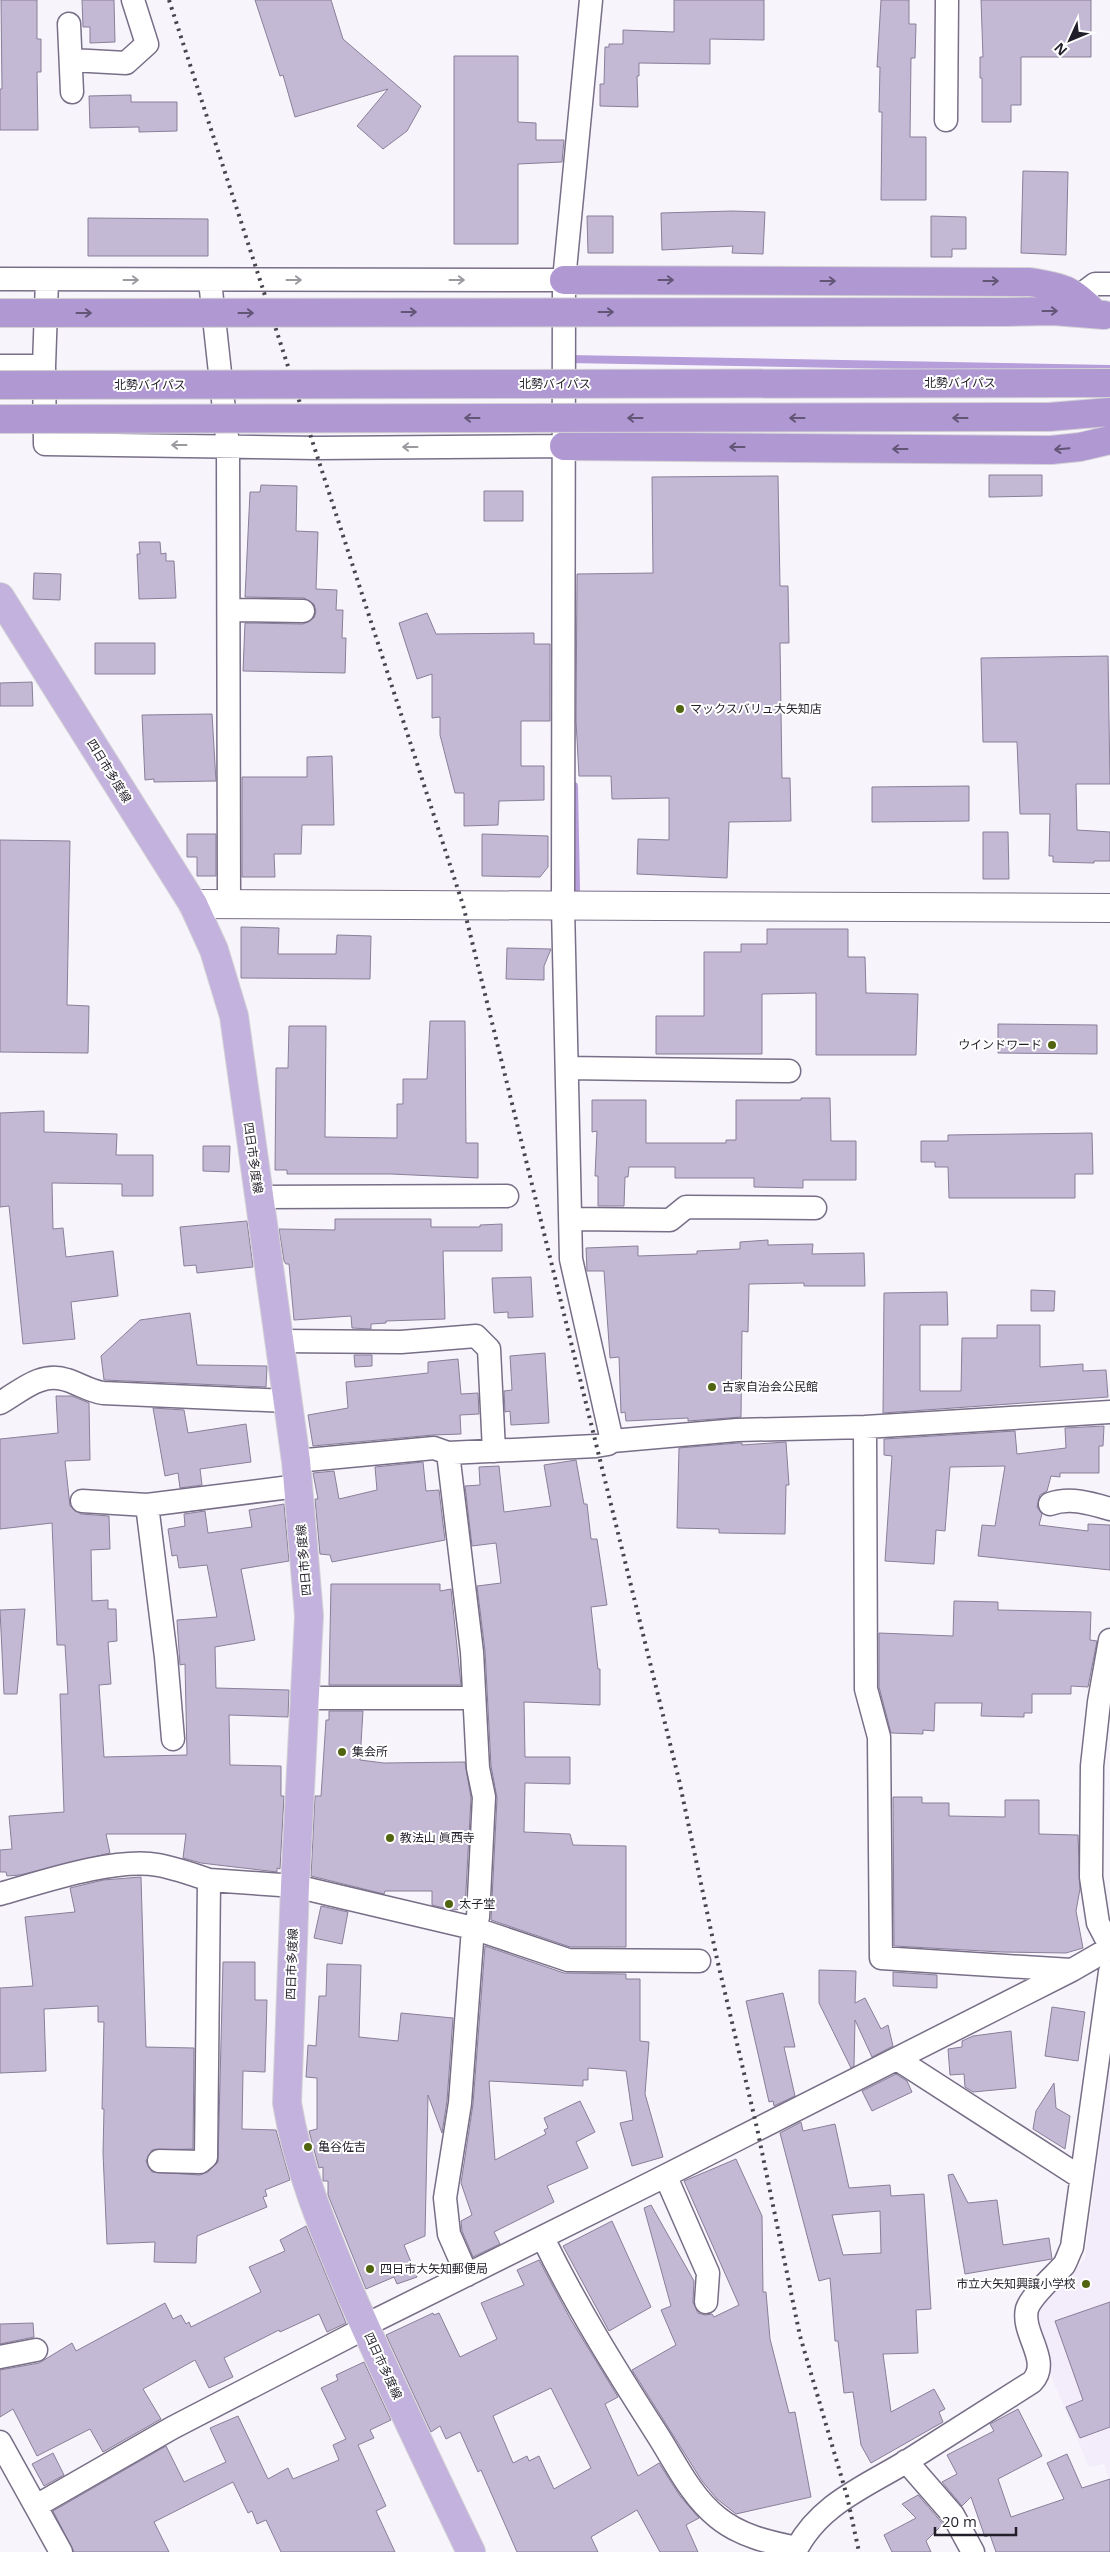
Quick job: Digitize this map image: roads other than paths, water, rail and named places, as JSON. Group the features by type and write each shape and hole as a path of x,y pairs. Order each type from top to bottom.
{"highway":[{"path":"564,280 1030,282 1058,286 1094,308"},
{"path":"0,313 1005,312 1094,308"},
{"name":"北勢バイパス","path":"0,385 1110,383"},
{"path":"0,419 1008,418 1110,412"},
{"path":"564,446 1051,450 1080,447 1110,440"}],"main road":[{"name":"四日市多度線","path":"0,597 193,904 214,950 234,1016 297,1474 309,1616 295,1886 287,2103 293,2138 307,2184 365,2328 471,2552"}],"street":[{"path":"71,60 126,63 147,44 133,0"},
{"path":"591,0 564,280 564,907 571,1259 612,1440"},
{"path":"946,120 947,0"},
{"path":"69,24 72,92"},
{"path":"0,279 210,281 564,280"},
{"path":"47,280 44,366 46,444 316,448 564,446"},
{"path":"210,281 228,446 228,905"},
{"path":"1094,308 1095,284 1110,284"},
{"path":"0,366 44,366"},
{"path":"228,610 303,611"},
{"path":"193,904 1110,908"},
{"path":"567,1068 788,1071"},
{"path":"259,1197 507,1196"},
{"path":"570,1219 670,1220 686,1206 815,1208"},
{"path":"279,1341 402,1342 476,1336 489,1350 494,1450"},
{"path":"0,1403 31,1383 51,1377 66,1380 88,1390 103,1393 287,1401"},
{"path":"82,1500 146,1505 434,1448 448,1453 596,1446 608,1444 612,1440 736,1430 865,1427 1110,1412"},
{"path":"865,1427 866,1689 879,1737 881,1958 1072,1970"},
{"path":"448,1453 472,1652 478,1768 484,1797 478,1917 474,1928 460,2103 445,2198 449,2234 467,2275"},
{"path":"1050,1504 1072,1500 1110,1509"},
{"path":"146,1505 165,1648 172,1740"},
{"path":"36,2506 172,2428 365,2328 376,2320 666,2177 757,2128 1072,1970 1110,1947 1098,1923 1091,1877 1092,1766 1099,1702 1110,1640"},
{"path":"305,1698 376,1699 376,1696 474,1698"},
{"path":"0,1894 94,1870 138,1864 156,1864 209,1880 295,1886 474,1928 568,1960 699,1961"},
{"path":"159,2162 200,2162 206,2157 209,1880"},
{"path":"542,2238 607,2355 703,2504 717,2517 750,2536 796,2550 823,2513 847,2496 1032,2382 1038,2376 1040,2368 1030,2333 1027,2310 1031,2302 1065,2263 1072,2247 1080,2177 1110,1972"},
{"path":"897,2059 1080,2177"},
{"path":"666,2177 708,2273 706,2302"},
{"path":"0,2357 36,2350"},
{"path":"0,2442 61,2552"},
{"path":"906,2461 953,2515 973,2552"}],"waterway":[{"path":"569,362 569,359 1110,369"},
{"path":"574,786 576,889"}],"railway":[{"path":"169,0 463,905 679,1780 717,1959 757,2128 800,2336 847,2496 859,2552"}],"place":[{"name":"マックスバリュ大矢知店","path":"680,709"},
{"name":"ウインドワード","path":"1052,1045"},
{"name":"古家自治会公民館","path":"712,1387"},
{"name":"集会所","path":"342,1752"},
{"name":"教法山 眞西寺","path":"390,1838"},
{"name":"太子堂","path":"449,1904"},
{"name":"亀谷佐吉","path":"308,2147"},
{"name":"四日市大矢知郵便局","path":"370,2269"},
{"name":"市立大矢知興譲小学校","path":"1086,2284"}]}
